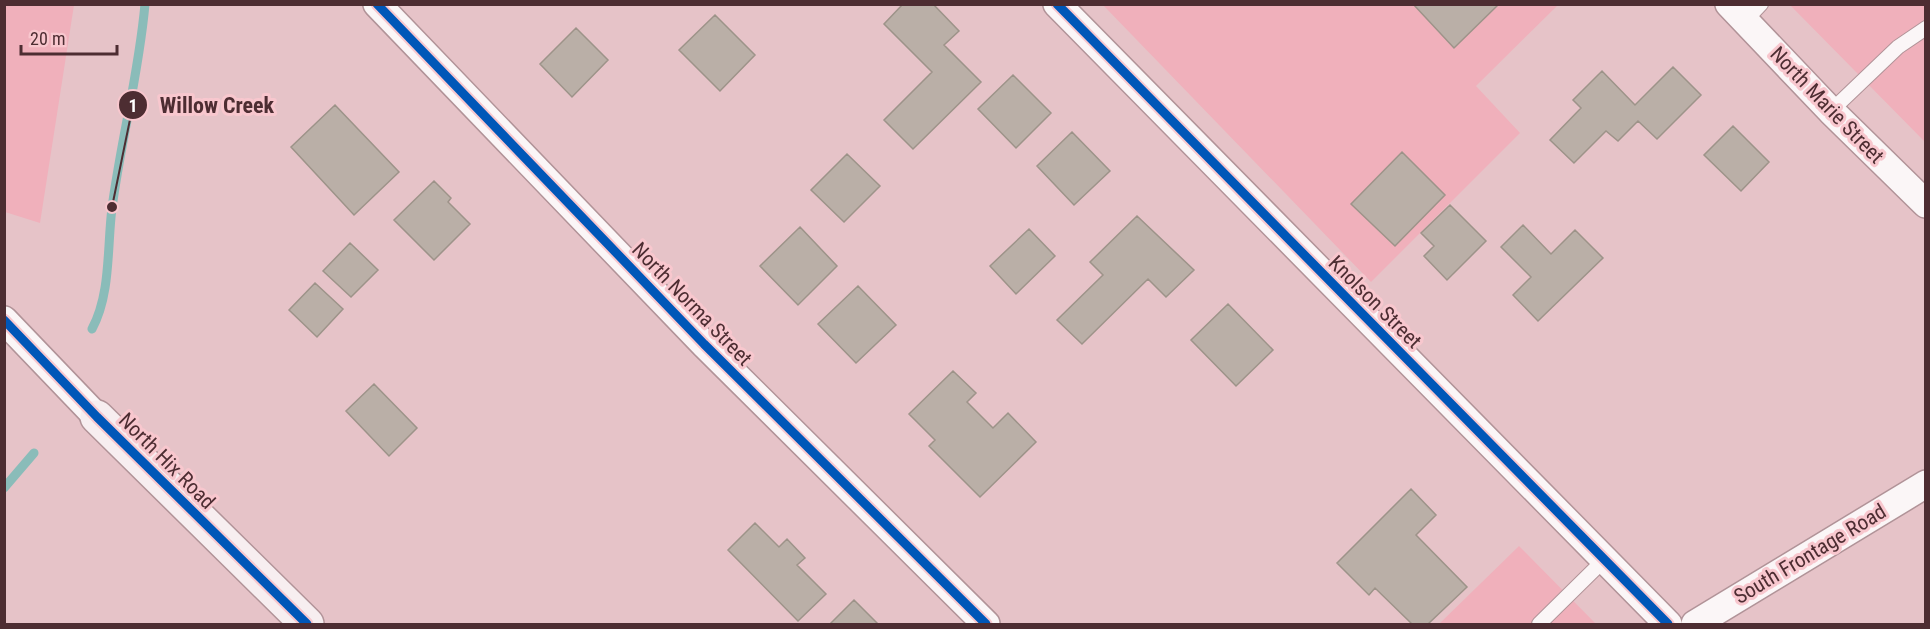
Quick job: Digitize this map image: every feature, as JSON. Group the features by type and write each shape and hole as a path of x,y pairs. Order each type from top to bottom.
{"street":[{"name":"North Norma Street","path":"377,4 704,344 986,624"},
{"name":"Knolson Street","path":"1057,4 1668,624"},
{"name":"North Marie Street","path":"1745,10 1831,111 1926,204"},
{"name":"North Hix Road","path":"9,334 97,417 299,622"},
{"name":"South Frontage Road","path":"1695,624 1926,484"}],"lane":[{"path":"1831,111 1898,48 1926,28"},
{"path":"1539,624 1604,560"}],"shaded area":[{"path":"4,5 74,5 40,223 5,212"},
{"path":"1103,5 1558,5 1476,86 1520,133 1371,282"},
{"path":"1790,5 1925,5 1925,142"},
{"path":"1519,546 1596,624 1439,624"}],"building":[{"path":"903,4 933,4 959,31 944,45 981,82 913,149 884,120 932,72 884,24"},
{"path":"1413,4 1499,4 1454,48"},
{"path":"715,15 755,55 720,91 679,50"},
{"path":"576,28 608,60 572,97 540,64"},
{"path":"1673,67 1701,95 1657,139 1638,121 1618,141 1606,131 1574,163 1550,140 1581,108 1573,100 1602,71 1635,105"},
{"path":"1013,75 1051,113 1016,148 978,109"},
{"path":"335,105 399,172 354,215 291,147"},
{"path":"1733,126 1769,162 1741,191 1704,155"},
{"path":"1072,132 1110,171 1074,205 1037,166"},
{"path":"1402,152 1445,195 1395,246 1351,204"},
{"path":"847,154 880,186 844,222 811,190"},
{"path":"434,181 451,198 448,202 470,224 434,260 394,220"},
{"path":"1450,205 1486,241 1447,280 1424,256 1434,246 1421,233"},
{"path":"1137,216 1194,270 1166,297 1148,279 1082,344 1057,320 1103,275 1090,262"},
{"path":"1523,225 1551,254 1575,230 1603,258 1538,321 1513,295 1531,277 1501,247"},
{"path":"800,227 837,266 798,305 760,266"},
{"path":"1029,229 1055,256 1016,294 990,266"},
{"path":"350,243 378,270 351,297 323,271"},
{"path":"315,283 343,309 317,337 289,310"},
{"path":"858,286 896,325 856,363 818,324"},
{"path":"1228,304 1273,350 1236,386 1191,340"},
{"path":"953,371 976,393 967,402 993,428 1008,413 1036,442 980,497 929,446 935,440 909,414"},
{"path":"374,384 417,428 389,456 346,411"},
{"path":"1411,489 1436,515 1416,535 1467,587 1428,624 1412,624 1375,588 1369,595 1337,563"},
{"path":"755,523 779,547 787,539 805,558 797,565 826,594 798,621 728,550"},
{"path":"854,600 878,624 830,624"}],"waterway":[{"path":"92,329 105,286 112,208 139,55 145,4"},
{"path":"4,488 34,453"}],"cycle path":[{"path":"377,4 704,344 986,624"},
{"path":"1057,4 1668,624"},
{"path":"4,320 97,417 307,624"}],"place":[{"name":"Willow Creek","path":"112,207"}]}
